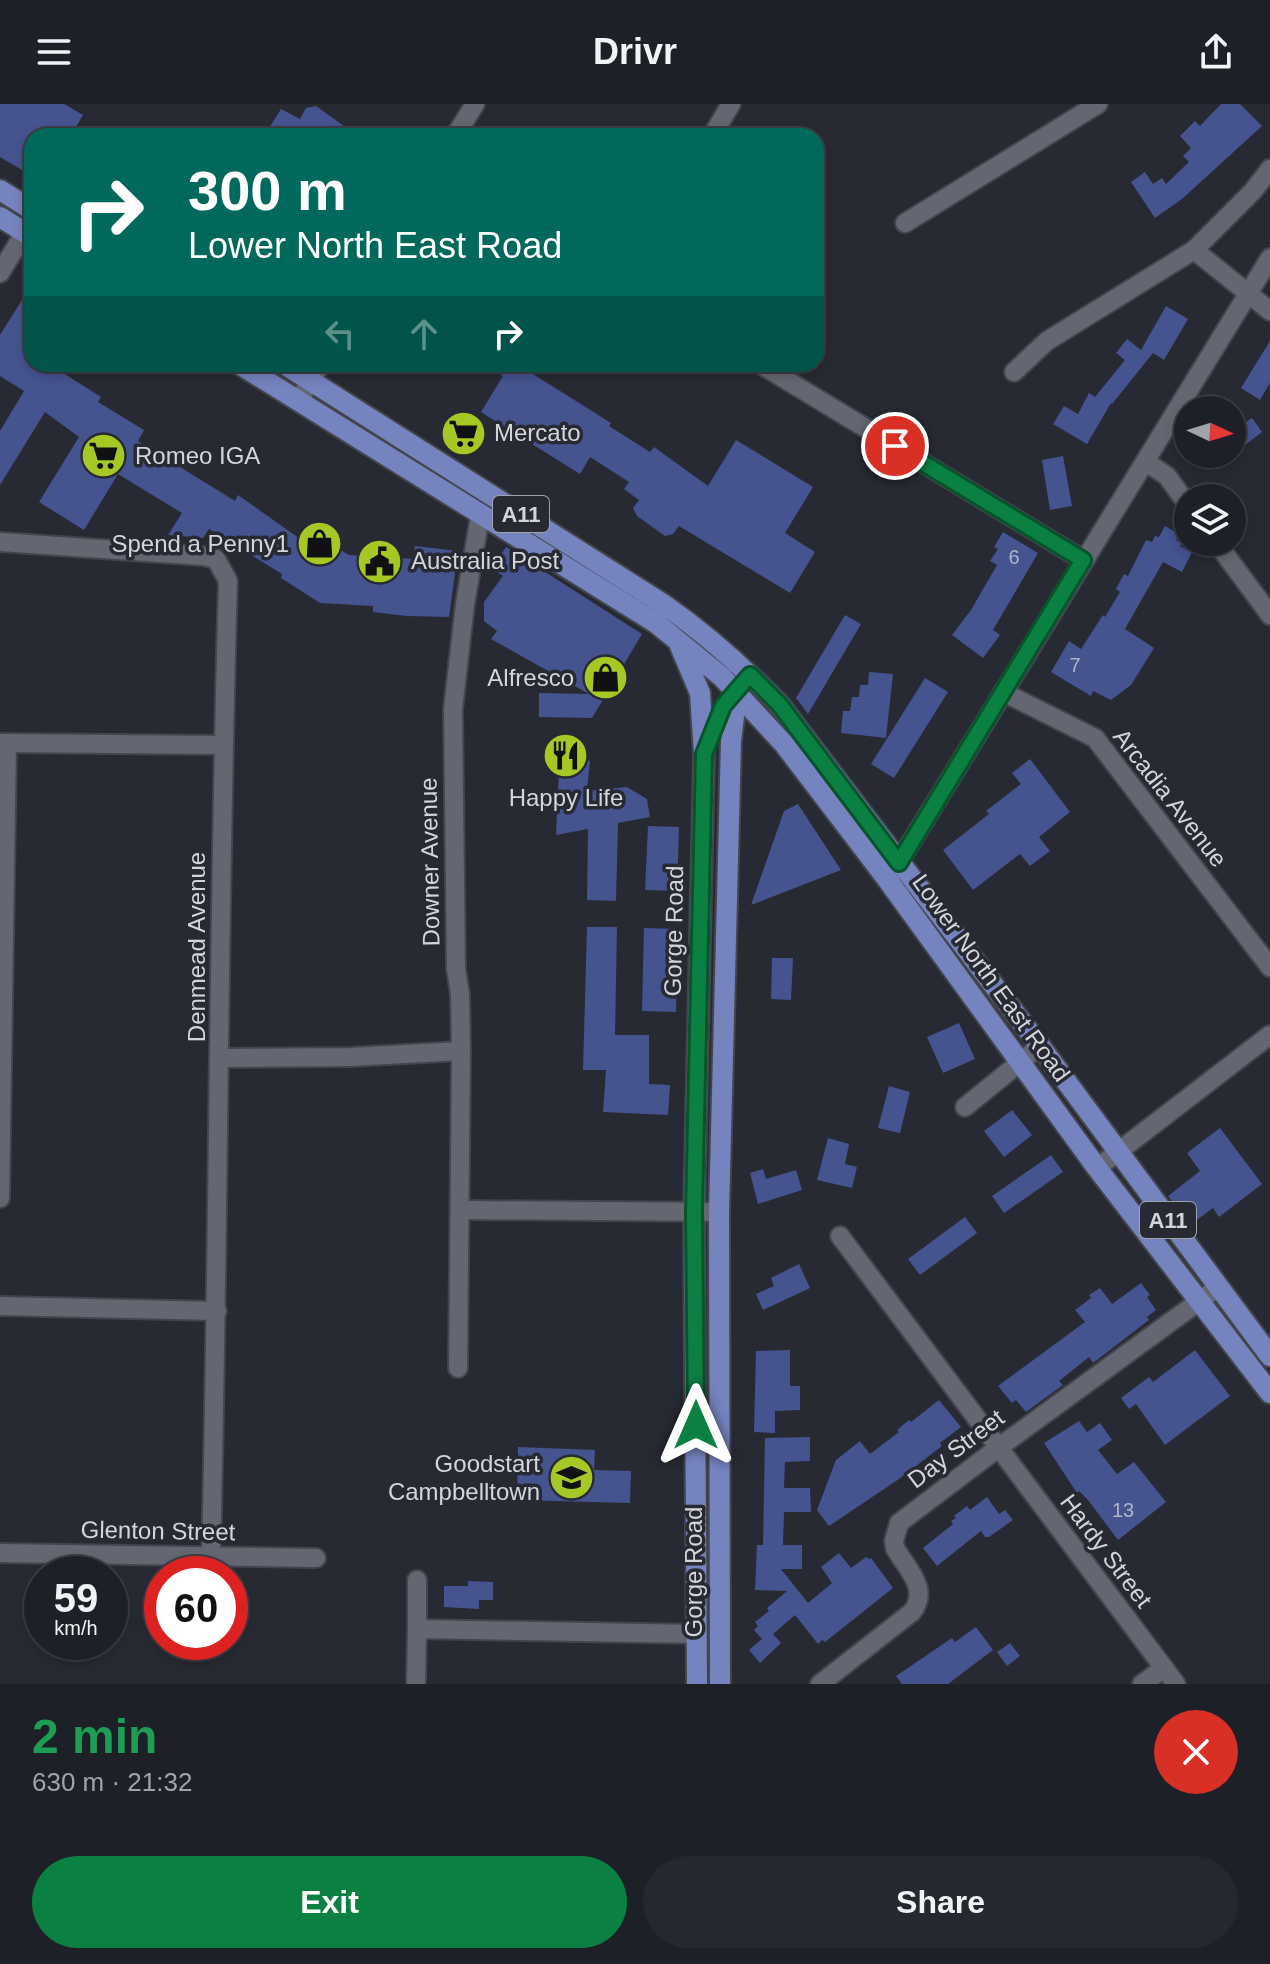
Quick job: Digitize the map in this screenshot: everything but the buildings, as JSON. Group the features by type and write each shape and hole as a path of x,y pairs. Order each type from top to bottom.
{"main road":[{"path":"0,190 24,205"},
{"path":"0,217 24,227"},
{"name":"Lower North East Road","path":"252,372 656,623 737,692 1040,1046 1270,1356"},
{"name":"Lower North East Road","path":"316,372 701,631 779,704 1020,1062 1198,1302 1270,1393"},
{"name":"Gorge Road","path":"678,642 700,693 704,754 694,1212 697,1684"},
{"name":"Gorge Road","path":"704,754 723,706 750,675"},
{"name":"Gorge Road","path":"720,1684 719,1212 731,741 737,692"}],"street":[{"path":"460,128 475,104"},
{"path":"717,128 731,104"},
{"path":"905,223 1098,104"},
{"path":"1014,372 1047,341 1194,250 1253,191 1270,169"},
{"path":"0,273 24,239"},
{"path":"1194,250 1270,311"},
{"path":"893,871 1270,258"},
{"path":"299,400 316,372"},
{"path":"773,372 1083,560"},
{"path":"1146,462 1167,476 1174,486"},
{"name":"Downer Avenue","path":"458,1368 461,1051 460,994 456,969 453,709 465,604 480,516"},
{"name":"Denmead Avenue","path":"0,542 203,556 216,559 228,581 211,1555"},
{"path":"1226,556 1270,615"},
{"name":"Arcadia Avenue","path":"1003,692 1095,738 1270,967"},
{"path":"0,1198 3,743 223,745"},
{"path":"1097,1168 1270,1035"},
{"path":"965,1107 1040,1046"},
{"path":"220,1058 350,1057 461,1051"},
{"path":"460,1210 719,1212"},
{"name":"Hardy Street","path":"840,1236 1176,1684"},
{"name":"Day Street","path":"820,1684 912,1612 919,1603 919,1588 895,1548 899,1523 1217,1288"},
{"path":"0,1306 217,1311"},
{"name":"Glenton Street","path":"0,1553 316,1558"},
{"path":"416,1684 417,1580"},
{"path":"417,1629 697,1634"},
{"path":"1142,1684 1164,1668"}],"place":[{"name":"Mercato","path":"463,433"},
{"name":"Romeo IGA","path":"104,456"},
{"name":"Spend a Penny1","path":"320,544"},
{"name":"Australia Post","path":"380,561"},
{"name":"Alfresco","path":"605,678"},
{"name":"Happy Life","path":"566,756"},
{"name":"Goodstart Campbelltown","path":"571,1478"}],"route":[{"path":"696,1425 694,1212 704,754 723,706 750,675 779,704 899,863 1083,560 895,446"}]}
